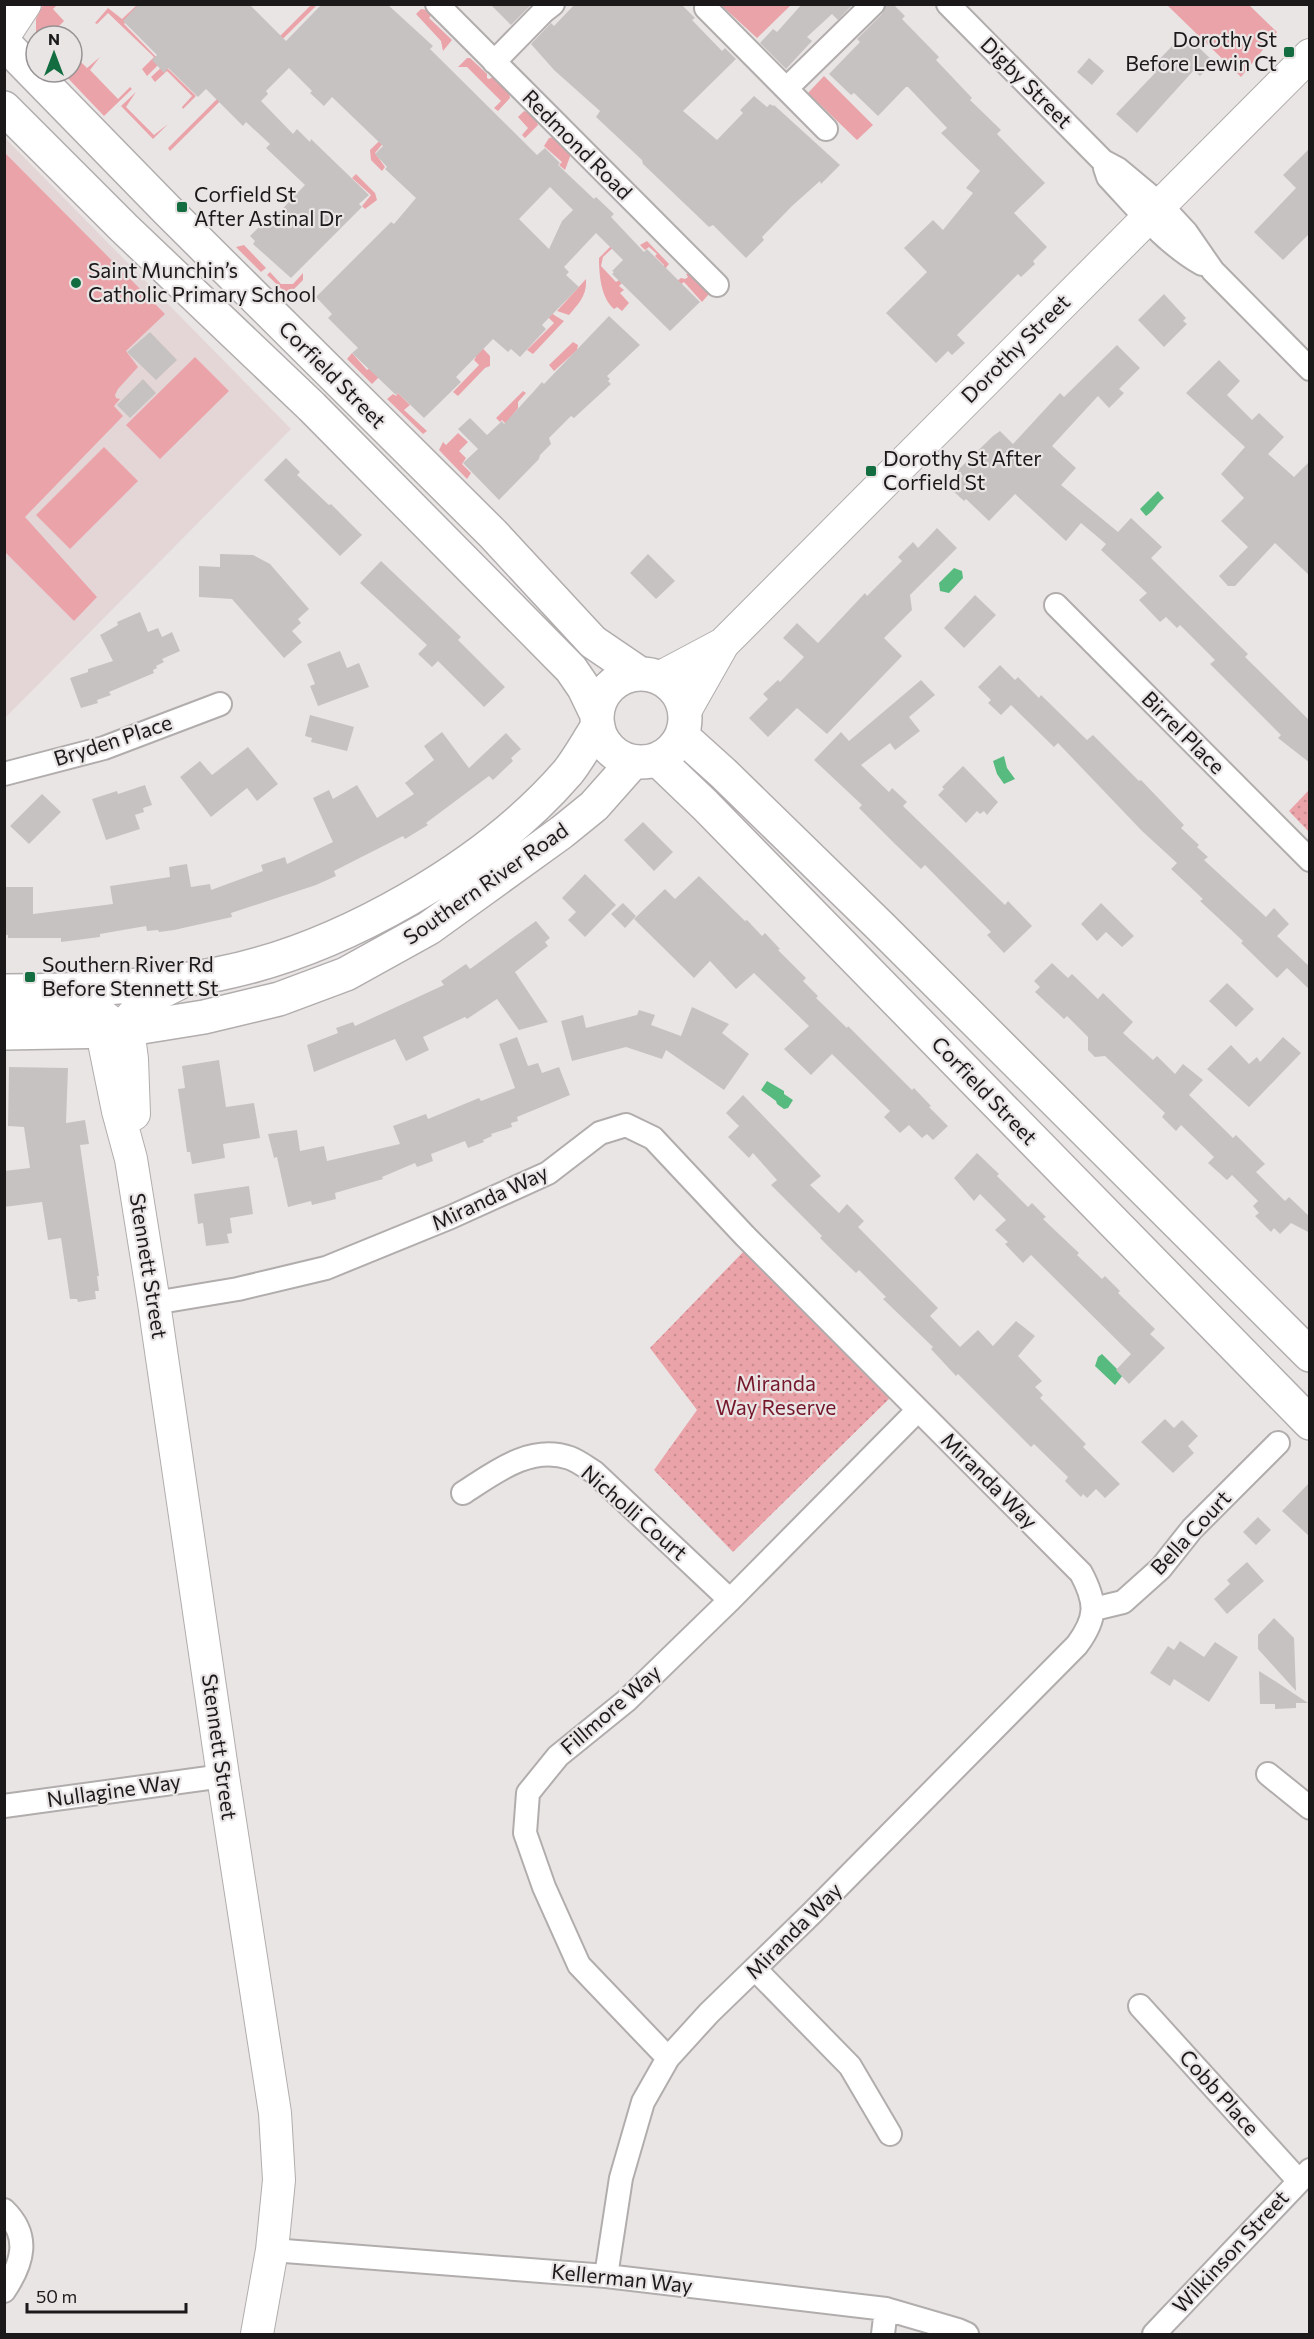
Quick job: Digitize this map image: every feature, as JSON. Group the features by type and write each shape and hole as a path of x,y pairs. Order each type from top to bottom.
{"main road":[{"name":"Corfield Street","path":"4,43 168,211 493,534 593,642 650,676"},
{"name":"Corfield Street","path":"4,108 124,228 312,407 572,669 584,688 597,721"},
{"path":"627,676 650,676 676,691 683,723 668,754 645,760 620,757 610,749 602,738 597,721 600,702 606,691 616,682 627,676"},
{"name":"Southern River Road","path":"4,991 75,989 186,980 230,971 294,952 387,910 438,881 506,833 537,805 570,769 597,721"},
{"name":"Corfield Street","path":"683,723 723,773 1310,1354"},
{"name":"Corfield Street","path":"645,760 705,805 1309,1421"},
{"name":"Southern River Road","path":"4,1033 117,1031 204,1017 279,999 346,974 429,928 562,832 645,760"}],"street":[{"path":"4,36 25,4"},
{"name":"Redmond Road","path":"437,4 717,285"},
{"path":"494,62 553,4"},
{"path":"787,88 873,4"},
{"name":"Digby Street","path":"948,4 1103,161 1108,177 1154,211 1182,251 1213,271 1310,369"},
{"path":"706,8 826,129"},
{"name":"Dorothy Street","path":"683,723 723,644 1310,55"},
{"name":"Birrel Place","path":"1056,605 1310,860"},
{"name":"Dorothy Street","path":"650,676 723,644"},
{"name":"Bryden Place","path":"4,774 104,748 220,704"},
{"path":"117,1031 146,1000 186,980"},
{"name":"Stennett Street","path":"4,1002 21,1009 76,1008 93,1011 108,1020 130,1044 134,1113 131,1159 275,2113 279,2180 272,2250 257,2334"},
{"name":"Miranda Way","path":"154,1303 238,1289 326,1268 451,1217 548,1173 600,1133 626,1125 653,1138 745,1236 1081,1573 1091,1592 1094,1608 1088,1631 1077,1646 709,2013 668,2058 643,2102 621,2178 606,2276"},
{"name":"Fillmore Way","path":"668,2058 579,1965 544,1887 525,1833 528,1793 558,1756 626,1701 730,1600 918,1410"},
{"name":"Bella Court","path":"1094,1608 1123,1602 1161,1568 1192,1529 1278,1443"},
{"name":"Nicholli Court","path":"463,1493 507,1464 548,1454 569,1458 594,1472 730,1600"},
{"path":"1268,1774 1310,1808"},
{"name":"Nullagine Way","path":"4,1806 223,1776"},
{"path":"755,1969 850,2066 890,2134"},
{"name":"Cobb Place","path":"1140,2006 1304,2175"},
{"name":"Wilkinson Street","path":"1154,2334 1304,2175"},
{"path":"4,2210 19,2230 23,2248 18,2270 4,2291"},
{"name":"Kellerman Way","path":"272,2250 606,2276 886,2309 967,2334"},
{"path":"883,2334 886,2309"}],"shaded area":[{"name":"Saint Munchin’s Catholic Primary School","path":"5,138 291,429 5,718"},
{"path":"1158,491 1164,498 1146,516 1140,509"},
{"path":"954,568 962,571 963,578 949,593 940,591 939,583"},
{"path":"1004,756 1007,768 1015,779 1004,784 997,774 993,761"},
{"path":"767,1081 784,1091 784,1094 793,1100 788,1108 784,1109 761,1090"},
{"path":"1102,1354 1123,1375 1115,1385 1095,1366 1098,1357"}],"green space":[{"path":"43,5 57,5 53,9 64,21 61,24 36,24"},
{"path":"137,5 143,5 124,24 161,62 147,76 142,69 154,57 108,13 97,24 95,23 108,8 122,19"},
{"path":"311,5 317,5 170,151 168,148"},
{"path":"721,5 791,5 757,38"},
{"path":"1167,5 1249,5 1277,32 1241,77"},
{"path":"421,9 432,14 429,18 452,40 443,51 441,41 416,14"},
{"path":"100,57 90,70 118,99 130,87 132,89 104,116 73,84 84,84 84,65 87,68"},
{"path":"470,58 487,74 487,78 493,77 509,92 510,98 498,111 494,108 501,101 467,67 458,67"},
{"path":"164,65 196,96 183,109 182,107 192,96 167,71 155,82 151,77"},
{"path":"824,76 873,125 857,140 808,93"},
{"path":"136,92 126,107 154,135 168,124 153,139 121,106"},
{"path":"412,109 375,153 385,167 382,171 371,160 370,150"},
{"path":"524,111 533,116 538,125 525,138 522,135 528,128 518,117"},
{"path":"554,137 571,154 565,170 559,165 562,162 544,146 549,138"},
{"path":"5,153 165,314 126,351 138,367 115,395 120,399 114,406 123,416 25,517 97,597 74,621 5,552"},
{"path":"356,174 375,193 377,200 365,209 362,206 371,195 352,178"},
{"path":"620,237 621,240 603,257 601,266 616,282 619,280 622,283 619,286 624,290 620,293 629,303 622,311 617,307 614,309 606,299 600,279 599,265 599,258"},
{"path":"647,241 669,264 665,269 655,256 657,254 649,247 645,250 640,245"},
{"path":"244,245 266,268 261,272 236,247"},
{"path":"270,272 281,284 293,284 303,273 303,280 288,295 267,275"},
{"path":"686,274 692,274 709,294 702,302 684,282 680,285 677,281 688,277"},
{"path":"586,279 584,295 569,315 557,311"},
{"path":"545,307 564,321 533,354 527,350 554,323 542,311"},
{"path":"459,323 490,356 490,366 485,368 458,396 453,392 479,365 474,360 476,357"},
{"path":"573,342 578,345 577,350 554,371 549,365"},
{"path":"352,353 367,370 370,368 381,375 372,384 347,359"},
{"path":"195,357 229,391 160,459 126,425"},
{"path":"523,391 526,393 518,402 518,408 506,424 502,420 500,422 496,418"},
{"path":"398,393 410,405 404,410 427,431 423,434 387,399"},
{"path":"458,433 468,442 459,451 466,458 462,464 471,473 467,479 439,450 443,442 446,445"},
{"path":"104,447 138,481 70,549 36,515"},
{"path":"1309,790 1309,832 1289,811"},
{"name":"Miranda Way Reserve","path":"746,1249 890,1398 733,1552 654,1470 697,1410 650,1348"}],"building":[{"path":"139,4 249,4 286,41 322,4 387,4 433,46 430,49 537,155 545,148 560,163 558,165 594,199 596,197 614,214 611,217 644,252 647,249 700,302 670,331 612,274 614,272 612,271 623,260 596,233 564,267 569,272 566,275 579,287 542,325 546,329 520,357 511,349 508,352 493,339 456,377 461,382 424,418 352,353 358,348 328,318 332,314 316,297 391,222 394,224 416,198 385,169 387,167 375,154 383,146 332,97 324,106 289,68 266,91 268,94 261,101 293,134 297,129 310,142 311,139 369,195 359,204 362,207 291,278 253,244 255,241 250,236 265,221 268,224 305,185 266,148 270,144 246,122 243,126 206,89 198,97 168,68 164,73 152,60 157,55 123,21","holes":["550,187 573,210 562,221 549,249 519,219"]},
{"path":"490,4 531,4 531,5 511,25"},
{"path":"575,4 681,4 695,18 692,20 722,51 725,48 736,59 683,111 717,140 743,113 740,110 754,96 767,107 770,104 774,105 840,165 821,184 820,181 792,206 762,237 764,240 746,258 713,225 709,227 643,164 642,160 596,117 600,111 554,70 531,44 551,23 554,26"},
{"path":"802,4 853,4 838,20 832,14 807,37 812,41 786,69 760,43 773,29 777,32"},
{"path":"886,4 893,4 905,16 902,19 939,57 936,60 972,98 970,100 1001,130 997,134 1045,183 1014,213 1047,247 1033,261 1035,264 1021,277 1018,274 957,335 965,343 952,355 948,351 936,363 886,313 927,272 904,248 933,220 943,230 973,193 966,188 980,171 941,133 947,128 908,87 878,116 854,93 851,95 829,74 860,42 857,39 882,14"},
{"path":"1190,39 1214,62 1200,76 1194,70 1137,133 1116,114 1156,72 1151,68 1174,44 1180,49"},
{"path":"1089,58 1104,71 1092,85 1077,72"},
{"path":"1310,148 1310,233 1283,260 1254,232 1296,188 1283,175"},
{"path":"1164,294 1186,318 1183,321 1187,324 1164,347 1138,320"},
{"path":"609,316 640,345 607,376 611,384 574,418 571,416 549,438 551,444 539,459 499,500 463,463 478,449 458,429 470,418 487,435 502,421 504,424 542,382 544,384"},
{"path":"150,332 177,360 156,380 127,352"},
{"path":"1117,345 1140,368 1119,389 1124,393 1109,408 1098,396 1052,446 1076,468 1061,485 1118,532 1131,518 1162,547 1151,558 1248,654 1245,657 1310,721 1310,763 1278,738 1281,735 1210,664 1215,660 1180,625 1177,628 1166,617 1160,622 1139,600 1147,593 1101,550 1106,544 1081,523 1066,541 1015,494 989,521 966,499 964,501 951,489 963,476 957,471 993,436 1000,431 1013,444 1060,393 1064,397"},
{"path":"1219,360 1240,381 1227,395 1252,420 1259,413 1284,437 1268,454 1294,477 1310,461 1310,576 1275,543 1235,586 1228,586 1219,576 1248,547 1221,521 1244,498 1221,474 1245,447 1186,393"},
{"path":"143,379 156,393 130,418 117,405"},
{"path":"286,458 300,472 297,475 362,535 340,556 264,480"},
{"path":"937,528 957,548 910,595 912,610 884,638 902,656 827,734 797,708 768,737 749,718 768,699 763,694 778,680 780,682 804,657 783,638 797,623 818,643 865,593 867,596 902,561 898,557 913,542 918,548"},
{"path":"220,554 253,555 270,564 309,609 298,619 301,623 292,631 302,642 284,658 232,599 199,597 199,566 220,567"},
{"path":"648,554 675,581 656,599 630,573"},
{"path":"381,561 461,637 458,640 505,687 484,707 438,661 432,667 418,654 427,645 360,583"},
{"path":"975,595 996,615 964,648 944,628"},
{"path":"140,612 148,632 158,628 162,637 172,632 180,651 162,659 164,662 156,666 154,673 109,692 111,695 97,700 98,703 81,708 70,678 113,661 100,635 118,625 117,622"},
{"path":"340,651 347,668 359,663 369,687 318,706 310,686 315,684 307,664"},
{"path":"1000,665 1015,680 1018,677 1039,698 1041,695 1087,740 1093,735 1139,781 1141,780 1184,825 1181,828 1208,857 1204,860 1266,917 1274,908 1289,924 1277,936 1310,967 1310,990 1287,968 1277,978 1241,943 1243,941 1200,901 1203,899 1171,869 1177,863 1142,831 1058,743 1054,747 1011,705 1001,715 988,703 991,700 978,687"},
{"path":"921,680 935,695 909,717 920,731 895,750 890,743 861,765 889,792 892,788 907,802 903,806 1005,905 1008,901 1032,926 1004,953 987,935 991,932 925,865 921,869 895,844 859,808 862,805 814,760 841,732 849,741"},
{"path":"310,715 354,727 347,751 311,742 312,738 305,736"},
{"path":"442,732 469,768 506,733 521,749 511,758 513,761 493,780 489,776 426,823 428,825 405,839 403,836 334,871 336,876 316,885 231,913 232,917 174,930 147,931 146,926 100,934 100,937 61,942 61,938 8,938 8,935 4,935 6,887 33,887 33,914 113,904 110,886 170,877 169,867 187,864 191,887 210,884 211,890 263,871 261,865 285,857 287,864 333,842 313,798 329,790 333,799 357,785 377,818 414,794 405,783 434,760 424,746"},
{"path":"248,747 278,784 257,801 247,788 211,817 180,777 200,761 212,775"},
{"path":"963,766 998,802 987,815 984,811 980,814 977,811 966,823 938,795 944,789 942,787"},
{"path":"145,785 152,805 143,808 144,812 135,815 140,829 106,840 92,799 117,791 118,794"},
{"path":"42,794 61,812 29,844 10,826"},
{"path":"643,822 673,852 654,871 624,840"},
{"path":"585,874 616,905 585,937 568,920 576,912 562,898"},
{"path":"699,876 762,936 765,933 780,949 778,950 806,978 803,981 818,996 816,998 847,1028 848,1026 912,1090 914,1088 948,1126 933,1140 927,1134 922,1138 909,1125 900,1133 884,1117 890,1111 832,1054 811,1075 784,1049 809,1026 754,973 736,989 710,961 694,978 634,919 665,889 675,899"},
{"path":"623,903 636,916 625,928 611,914"},
{"path":"1101,903 1134,936 1122,947 1106,932 1097,941 1081,924"},
{"path":"536,921 550,938 545,942 548,946 515,972 548,1022 519,1030 497,999 467,1019 465,1017 423,1037 429,1050 406,1061 395,1039 314,1072 307,1045 338,1033 336,1028 353,1022 355,1026 444,985 441,981 466,964 470,969"},
{"path":"1052,963 1068,978 1072,974 1098,999 1103,993 1133,1022 1123,1033 1153,1060 1157,1056 1175,1074 1183,1064 1203,1080 1189,1095 1233,1138 1236,1135 1265,1164 1256,1172 1285,1201 1289,1197 1310,1217 1310,1233 1291,1223 1280,1234 1274,1228 1271,1232 1255,1216 1259,1213 1253,1206 1258,1201 1232,1175 1227,1180 1208,1163 1214,1157 1181,1125 1176,1131 1162,1117 1165,1113 1105,1056 1095,1057 1088,1050 1088,1037 1067,1016 1064,1019 1035,992 1040,987 1034,981"},
{"path":"1227,983 1254,1009 1236,1027 1209,1001"},
{"path":"692,1007 729,1024 722,1033 749,1054 724,1090 666,1050 662,1059 626,1047 572,1061 561,1021 583,1015 586,1028 637,1015 639,1010 655,1015 651,1025 681,1036"},
{"path":"517,1037 528,1066 538,1063 542,1073 559,1067 570,1095 517,1117 518,1121 511,1123 512,1127 491,1134 492,1136 483,1140 484,1142 468,1148 465,1141 431,1154 433,1161 417,1167 415,1163 382,1177 383,1179 335,1193 336,1199 312,1205 311,1201 288,1207 277,1157 274,1158 268,1134 297,1130 300,1151 324,1146 327,1161 400,1144 393,1126 426,1114 428,1119 479,1098 481,1101 515,1088 499,1044"},
{"path":"1283,1037 1301,1053 1249,1107 1207,1069 1231,1045 1249,1064 1257,1057 1260,1062"},
{"path":"219,1060 226,1107 254,1103 260,1138 223,1144 225,1158 192,1164 190,1152 187,1152 178,1089 185,1088 182,1066"},
{"path":"9,1067 68,1068 66,1123 85,1120 89,1144 80,1145 99,1276 97,1276 99,1291 95,1291 96,1299 78,1302 77,1299 70,1299 61,1238 48,1240 42,1202 4,1207 4,1171 30,1168 24,1127 8,1126"},
{"path":"743,1095 821,1176 810,1185 839,1213 847,1204 864,1221 858,1227 938,1308 930,1316 960,1347 978,1330 993,1346 1016,1321 1035,1336 1018,1356 1042,1381 1035,1387 1043,1395 1040,1398 1086,1444 1083,1447 1120,1484 1105,1498 1096,1489 1087,1498 1083,1494 1081,1497 1065,1481 1068,1477 1034,1444 1031,1447 958,1374 956,1376 931,1349 933,1347 883,1299 886,1297 859,1270 856,1273 833,1251 820,1238 822,1236 771,1185 777,1180 753,1153 749,1158 728,1137 739,1126 726,1113"},
{"path":"977,1153 1028,1207 1032,1203 1046,1217 1043,1219 1079,1253 1077,1255 1102,1279 1105,1276 1120,1291 1118,1293 1155,1329 1150,1334 1165,1348 1129,1384 1116,1370 1131,1354 1031,1255 1023,1263 1005,1244 1008,1242 995,1230 1006,1220 980,1194 974,1201 954,1178"},
{"path":"249,1186 253,1214 230,1218 232,1233 227,1234 229,1243 206,1246 203,1223 198,1224 194,1194"},
{"path":"1165,1419 1174,1428 1182,1420 1198,1436 1188,1446 1194,1453 1173,1473 1141,1442"},
{"path":"1310,1482 1310,1537 1282,1511"},
{"path":"1258,1517 1271,1530 1256,1545 1243,1532"},
{"path":"1247,1562 1264,1581 1227,1614 1214,1599 1230,1584 1227,1580"},
{"path":"1274,1618 1294,1638 1296,1691 1258,1649 1258,1635"},
{"path":"1180,1641 1204,1657 1215,1642 1238,1657 1209,1702 1174,1679 1170,1686 1150,1673 1168,1646 1174,1650"},
{"path":"1259,1671 1308,1703 1296,1703 1296,1708 1275,1709 1275,1704 1260,1704"}],"place":[{"name":"Dorothy St Before Lewin Ct","path":"1289,52"},
{"name":"Corfield St After Astinal Dr","path":"182,207"},
{"name":"Saint Munchin’s Catholic Primary School","path":"76,283"},
{"name":"Dorothy St After Corfield St","path":"871,471"},
{"name":"Southern River Rd Before Stennett St","path":"30,977"}]}
